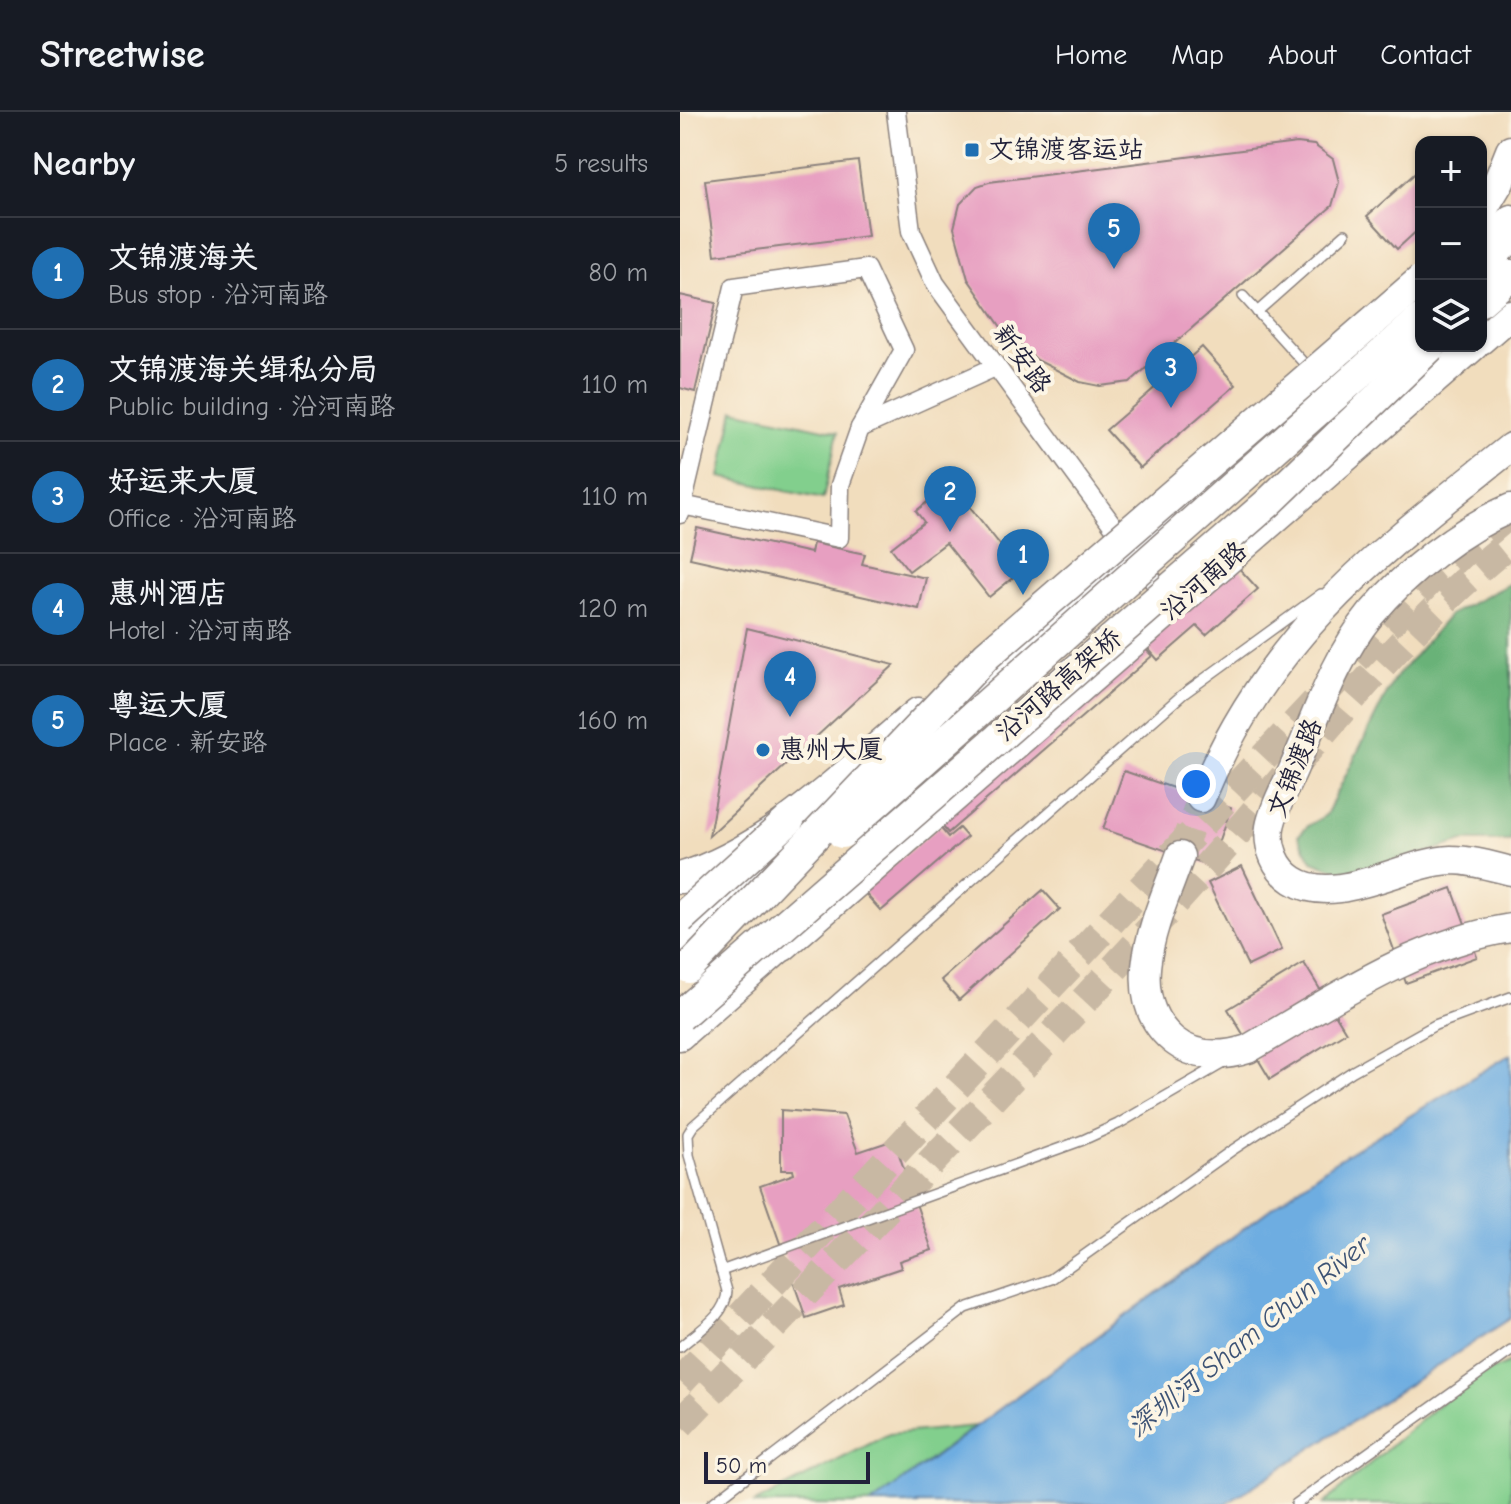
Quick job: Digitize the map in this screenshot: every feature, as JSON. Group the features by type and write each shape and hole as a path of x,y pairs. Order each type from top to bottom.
{"highway":[{"path":"1483,208 1499,181 1511,151"},
{"path":"1487,226 1511,208"},
{"path":"1487,260 1511,238"},
{"path":"1487,296 1511,275"},
{"path":"680,880 710,867 789,820 1415,290"},
{"name":"沿河路高架桥","path":"682,946 1415,324"},
{"name":"沿河路高架桥","path":"680,1016 1268,503 1425,352"},
{"path":"682,946 987,655"},
{"path":"682,946 789,820"}],"main road":[{"path":"1487,241 1511,219"},
{"path":"682,946 732,896 1322,385 1415,291"},
{"path":"1487,335 1511,314"},
{"name":"沿河南路","path":"680,1037 1467,352"},
{"path":"1201,798 1230,735 1275,663 1325,603 1382,550 1511,447"},
{"name":"文锦渡路","path":"1511,508 1461,536 1420,567 1372,613 1337,668 1274,814 1270,842 1280,867 1291,879 1319,890 1334,890 1407,868 1451,860 1511,871"},
{"path":"1180,856 1145,965 1144,982 1154,1019 1163,1031 1190,1050 1231,1055 1248,1049 1390,969 1439,947 1511,928"},
{"path":"680,880 732,896 761,915 783,947"},
{"path":"682,946 783,947"}],"street":[{"name":"新安路","path":"896,112 906,204 916,244 935,283 1173,608"},
{"path":"866,269 904,350 860,428 840,485 839,538 681,510 734,287 866,269"},
{"path":"860,428 995,367"}],"lane":[{"path":"1257,312 1345,234"},
{"path":"1243,296 1322,385"},
{"path":"680,1347 721,1311 726,1301 721,1271 689,1155 688,1134 693,1126 1182,695 1382,550"},
{"path":"711,1504 966,1308 1051,1279 1231,1151 1353,1071 1435,1025 1511,997"},
{"path":"721,1271 1083,1140 1118,1124 1248,1049"},
{"path":"1296,1504 1511,1351"}],"green space":[{"path":"734,410 838,432 823,499 720,477"},
{"path":"1511,583 1511,841 1463,841 1382,867 1344,873 1312,861 1298,836 1326,815 1393,681 1449,615"},
{"path":"1511,1362 1511,1504 1323,1504 1467,1380"},
{"path":"975,1426 871,1504 753,1504 889,1434"}],"water":[{"name":"深圳河 Sham Chun River","path":"1511,1054 1511,1318 1226,1504 871,1504 1331,1164"}],"building":[{"path":"1297,143 1314,145 1333,159 1339,182 1332,206 1130,382 1100,386 1080,382 1037,360 1001,327 968,279 954,228 960,204 977,186"},
{"path":"858,161 868,236 715,255 705,180"},
{"path":"1415,173 1415,232 1397,249 1367,216"},
{"path":"680,295 716,303 695,392 680,388"},
{"path":"1202,347 1236,385 1140,468 1106,430"},
{"path":"951,483 1021,571 989,597 946,543 909,571 891,548 924,522 916,511"},
{"path":"697,528 811,553 813,543 865,554 862,564 926,578 919,609 690,558"},
{"path":"1236,565 1258,589 1206,635 1197,626 1158,660 1145,645"},
{"name":"惠州大厦","path":"747,628 894,665 709,836"},
{"path":"1143,646 1152,656 948,833 939,822"},
{"path":"1124,771 1231,808 1211,866 1103,829"},
{"path":"939,826 948,837 959,828 967,837 881,911 863,891"},
{"path":"1242,866 1282,950 1248,966 1208,883"},
{"path":"1452,888 1477,957 1406,983 1381,914"},
{"path":"1043,890 1060,909 959,1000 941,980"},
{"path":"1304,963 1346,1032 1270,1079 1228,1009"},
{"path":"781,1110 844,1115 858,1152 894,1140 932,1250 899,1261 901,1268 839,1289 844,1305 806,1318 760,1186 794,1174 793,1170 781,1170"}],"tunnel":[{"path":"680,1382 1428,582 1503,519"},
{"path":"680,1424 1132,949 1385,661 1467,579 1511,542"},
{"path":"1180,856 1201,798"}],"place":[{"name":"文锦渡客运站","path":"972,150"},
{"name":"粤运大厦","path":"1114,269"},
{"name":"好运来大厦","path":"1171,408"},
{"name":"文锦渡海关缉私分局","path":"950,532"},
{"name":"文锦渡海关","path":"1023,595"},
{"name":"惠州酒店","path":"790,717"},
{"name":"惠州大厦","path":"763,750"}]}
